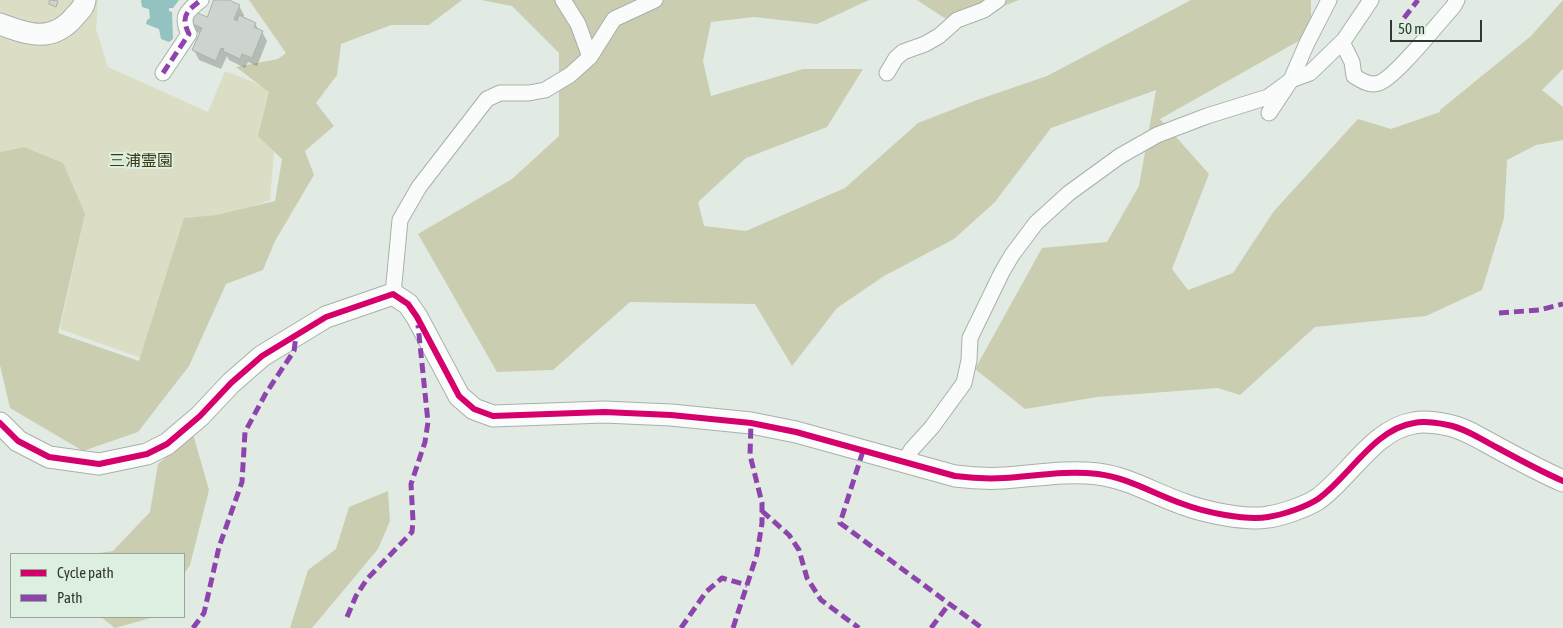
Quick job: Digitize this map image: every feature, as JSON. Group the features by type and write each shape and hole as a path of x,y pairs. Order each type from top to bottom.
{"street":[{"path":"0,24 25,33 38,35 54,33 68,25 84,6 86,0"},
{"path":"163,73 189,34 184,24 187,11 201,0"},
{"path":"564,0 578,24 590,58"},
{"path":"393,294 400,220 419,187 487,99 500,93 529,93 545,90 570,75 590,58 614,19 655,0"},
{"path":"887,72 896,58 903,52 925,44 939,36 958,20 984,10 998,0"},
{"path":"1269,113 1291,80 1328,0"},
{"path":"904,462 964,383 969,360 970,338 1012,254 1036,223 1069,193 1120,156 1157,135 1207,116 1268,97 1291,80 1310,72 1342,42 1371,0"},
{"path":"1342,42 1352,62 1354,76 1363,82 1370,84 1378,83 1393,75 1453,8 1457,0"},
{"path":"0,423 18,441 49,457 99,464 147,454 167,444 200,416 231,383 262,356 326,317 393,294"},
{"path":"393,294 408,304 417,317 460,396 474,409 493,416 604,412 670,415 751,423 796,432 955,476 1004,478 1039,474 1098,474 1132,482 1183,505 1240,516 1267,517 1293,510 1316,500 1339,481 1367,450 1390,432 1414,422 1448,425 1467,432 1563,481"}],"green space":[{"name":"三浦霊園","path":"0,0 98,0 96,29 108,67 208,112 225,71 279,92 270,200 229,216 141,358 60,329 85,214 24,147 0,152"},
{"path":"249,0 462,0 429,25 391,25 341,44 337,75 316,103 334,126 305,151 314,175 275,241 263,270 226,284 189,366 138,432 83,451 10,408 0,365 0,152 24,147 63,163 85,214 58,333 139,361 184,218 217,215 275,201 282,159 258,136 269,92 236,67 278,59 286,53"},
{"path":"481,0 869,0 817,24 754,17 711,22 703,61 711,96 803,69 863,69 827,127 746,158 698,202 704,226 746,231 845,188 918,123 1047,76 1191,0 1311,0 1311,34 1160,119 1209,174 1172,269 1188,290 1233,273 1274,211 1358,119 1391,129 1440,112 1440,110 1531,36 1563,0 1563,69 1542,90 1563,107 1563,140 1536,145 1507,160 1504,218 1482,290 1426,316 1315,327 1240,395 1218,388 1097,397 1025,409 975,369 1042,248 1107,242 1139,186 1156,90 1051,128 995,202 954,239 884,276 837,308 792,366 755,304 630,302 553,370 497,372 418,234 512,179 559,136 559,53 512,6"},
{"path":"917,0 1019,0 955,25"},
{"path":"193,434 209,490 190,565 185,572 185,553 100,553 113,551 150,512 158,464"},
{"path":"388,491 390,521 378,549 312,628 290,628 308,570 336,549 349,507"},
{"path":"102,618 150,618 115,628"}],"water":[{"path":"141,0 179,0 173,8 169,8 169,11 172,12 173,39 169,42 161,39 159,29 146,24 150,18 149,9 142,7"}],"building":[{"path":"50,0 58,1 56,7 49,4"},
{"path":"214,0 229,0 240,5 234,19 237,21 239,15 256,23 254,27 263,31 252,58 242,54 240,59 223,51 224,49 221,48 216,61 192,50 202,28 188,22 193,11 207,17"}],"marked path":[{"path":"163,73 189,34 185,23 186,14 201,0"},
{"path":"1404,18 1418,0"},
{"path":"1499,313 1539,310 1563,304"},
{"path":"347,617 356,596 367,579 412,532 411,484 425,442 428,422 418,325"},
{"path":"193,628 204,613 219,547 242,482 245,432 266,393 294,351 296,336"},
{"path":"733,628 757,554 762,523 762,503 750,455 751,423"},
{"path":"863,451 840,523 982,628"},
{"path":"762,511 789,535 799,550 807,578 821,600 859,628"},
{"path":"681,628 706,592 722,578 747,585"},
{"path":"931,628 949,604"}],"cycle path":[{"path":"0,423 18,441 49,457 99,464 147,454 167,444 200,416 231,383 262,356 326,317 393,294 408,304 417,317 459,396 474,409 493,416 604,412 671,415 751,423 796,432 955,476 998,478 1074,473 1109,476 1192,507 1213,513 1248,518 1268,517 1301,508 1313,502 1329,490 1386,434 1400,427 1418,422 1454,426 1563,481"}]}
